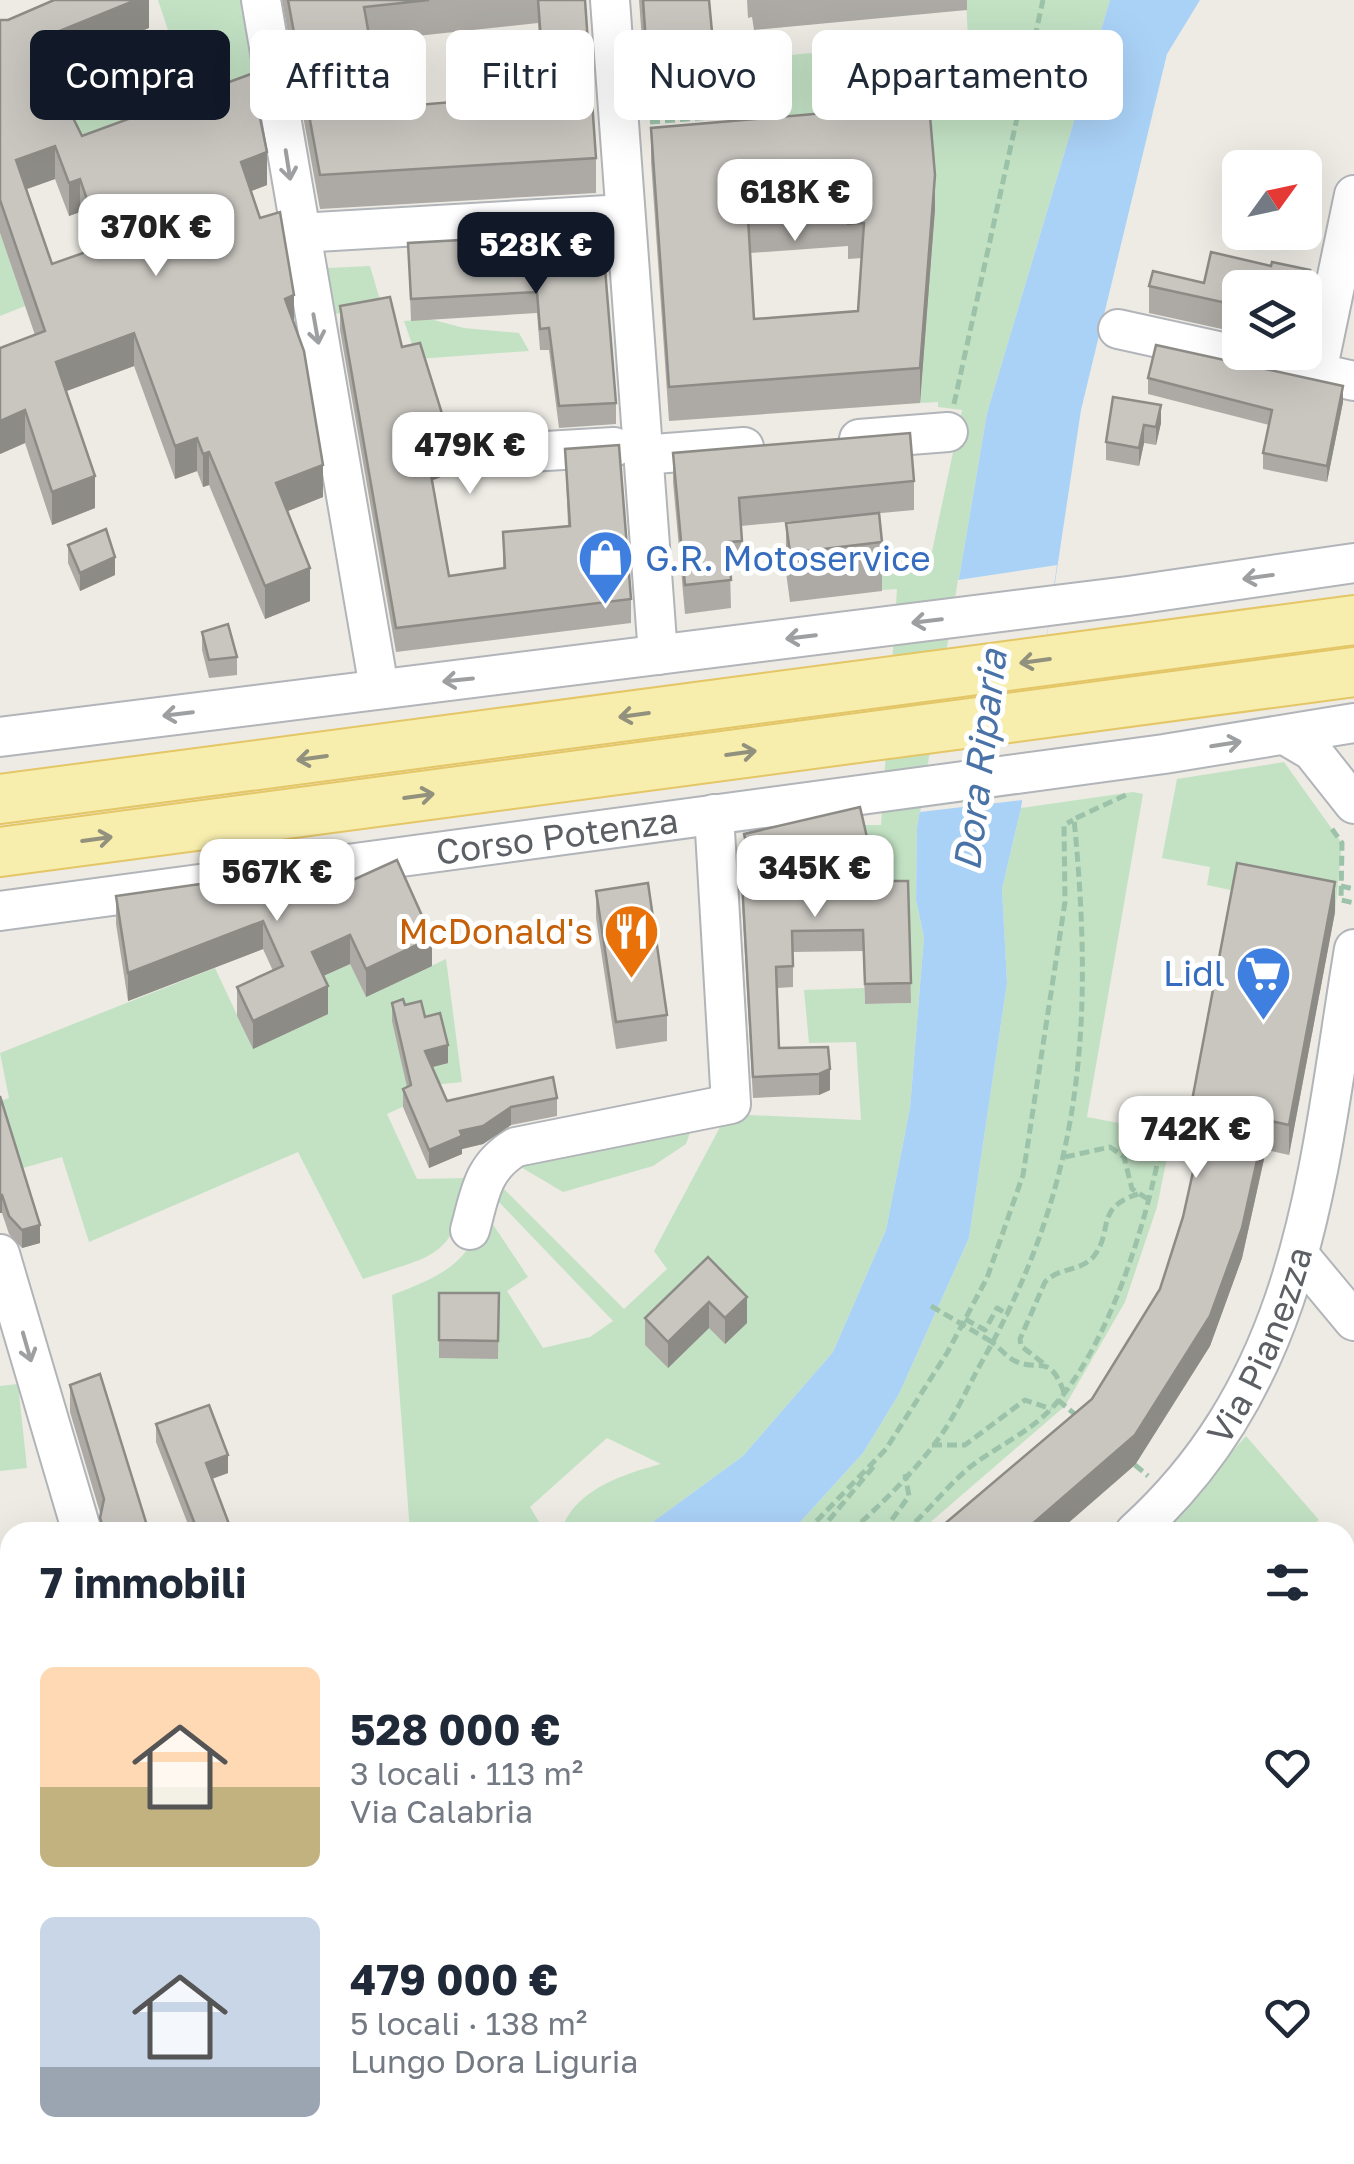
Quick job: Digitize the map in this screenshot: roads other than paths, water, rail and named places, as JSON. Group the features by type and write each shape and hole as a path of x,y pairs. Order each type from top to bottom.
{"main road":[{"path":"0,799 1354,620"},
{"name":"Corso Potenza","path":"0,852 1354,672"}],"street":[{"path":"261,0 379,688"},
{"path":"610,0 658,655"},
{"path":"1317,372 1354,195"},
{"path":"299,233 624,214"},
{"path":"1118,330 1354,381"},
{"path":"814,442 948,432"},
{"path":"511,439 512,453 776,445"},
{"path":"0,737 1128,596 1354,563"},
{"name":"Corso Potenza","path":"0,910 873,793 1136,773 1285,734 1354,722"},
{"path":"1285,734 1312,750 1354,804"},
{"path":"470,1230 485,1173 496,1159 516,1146 731,1104 714,814"},
{"name":"Via Pianezza","path":"1145,1522 1197,1472 1239,1406 1282,1313 1299,1255 1354,950"},
{"path":"0,1254 79,1522"},
{"path":"1299,1255 1354,1321"}],"water":[{"name":"Dora Riparia","path":"1110,0 1200,0 1167,54 1081,410 1021,808 1002,889 1007,983 969,1238 899,1394 863,1453 800,1522 653,1522 743,1456 833,1352 886,1230 910,1108 924,937 916,900 917,827 987,413 1074,120 1123,120 1123,30 1101,30"}],"place":[{"name":"G.R. Motoservice","path":"606,607"},
{"name":"McDonald's","path":"632,980"},
{"name":"Lidl","path":"1264,1022"}]}
